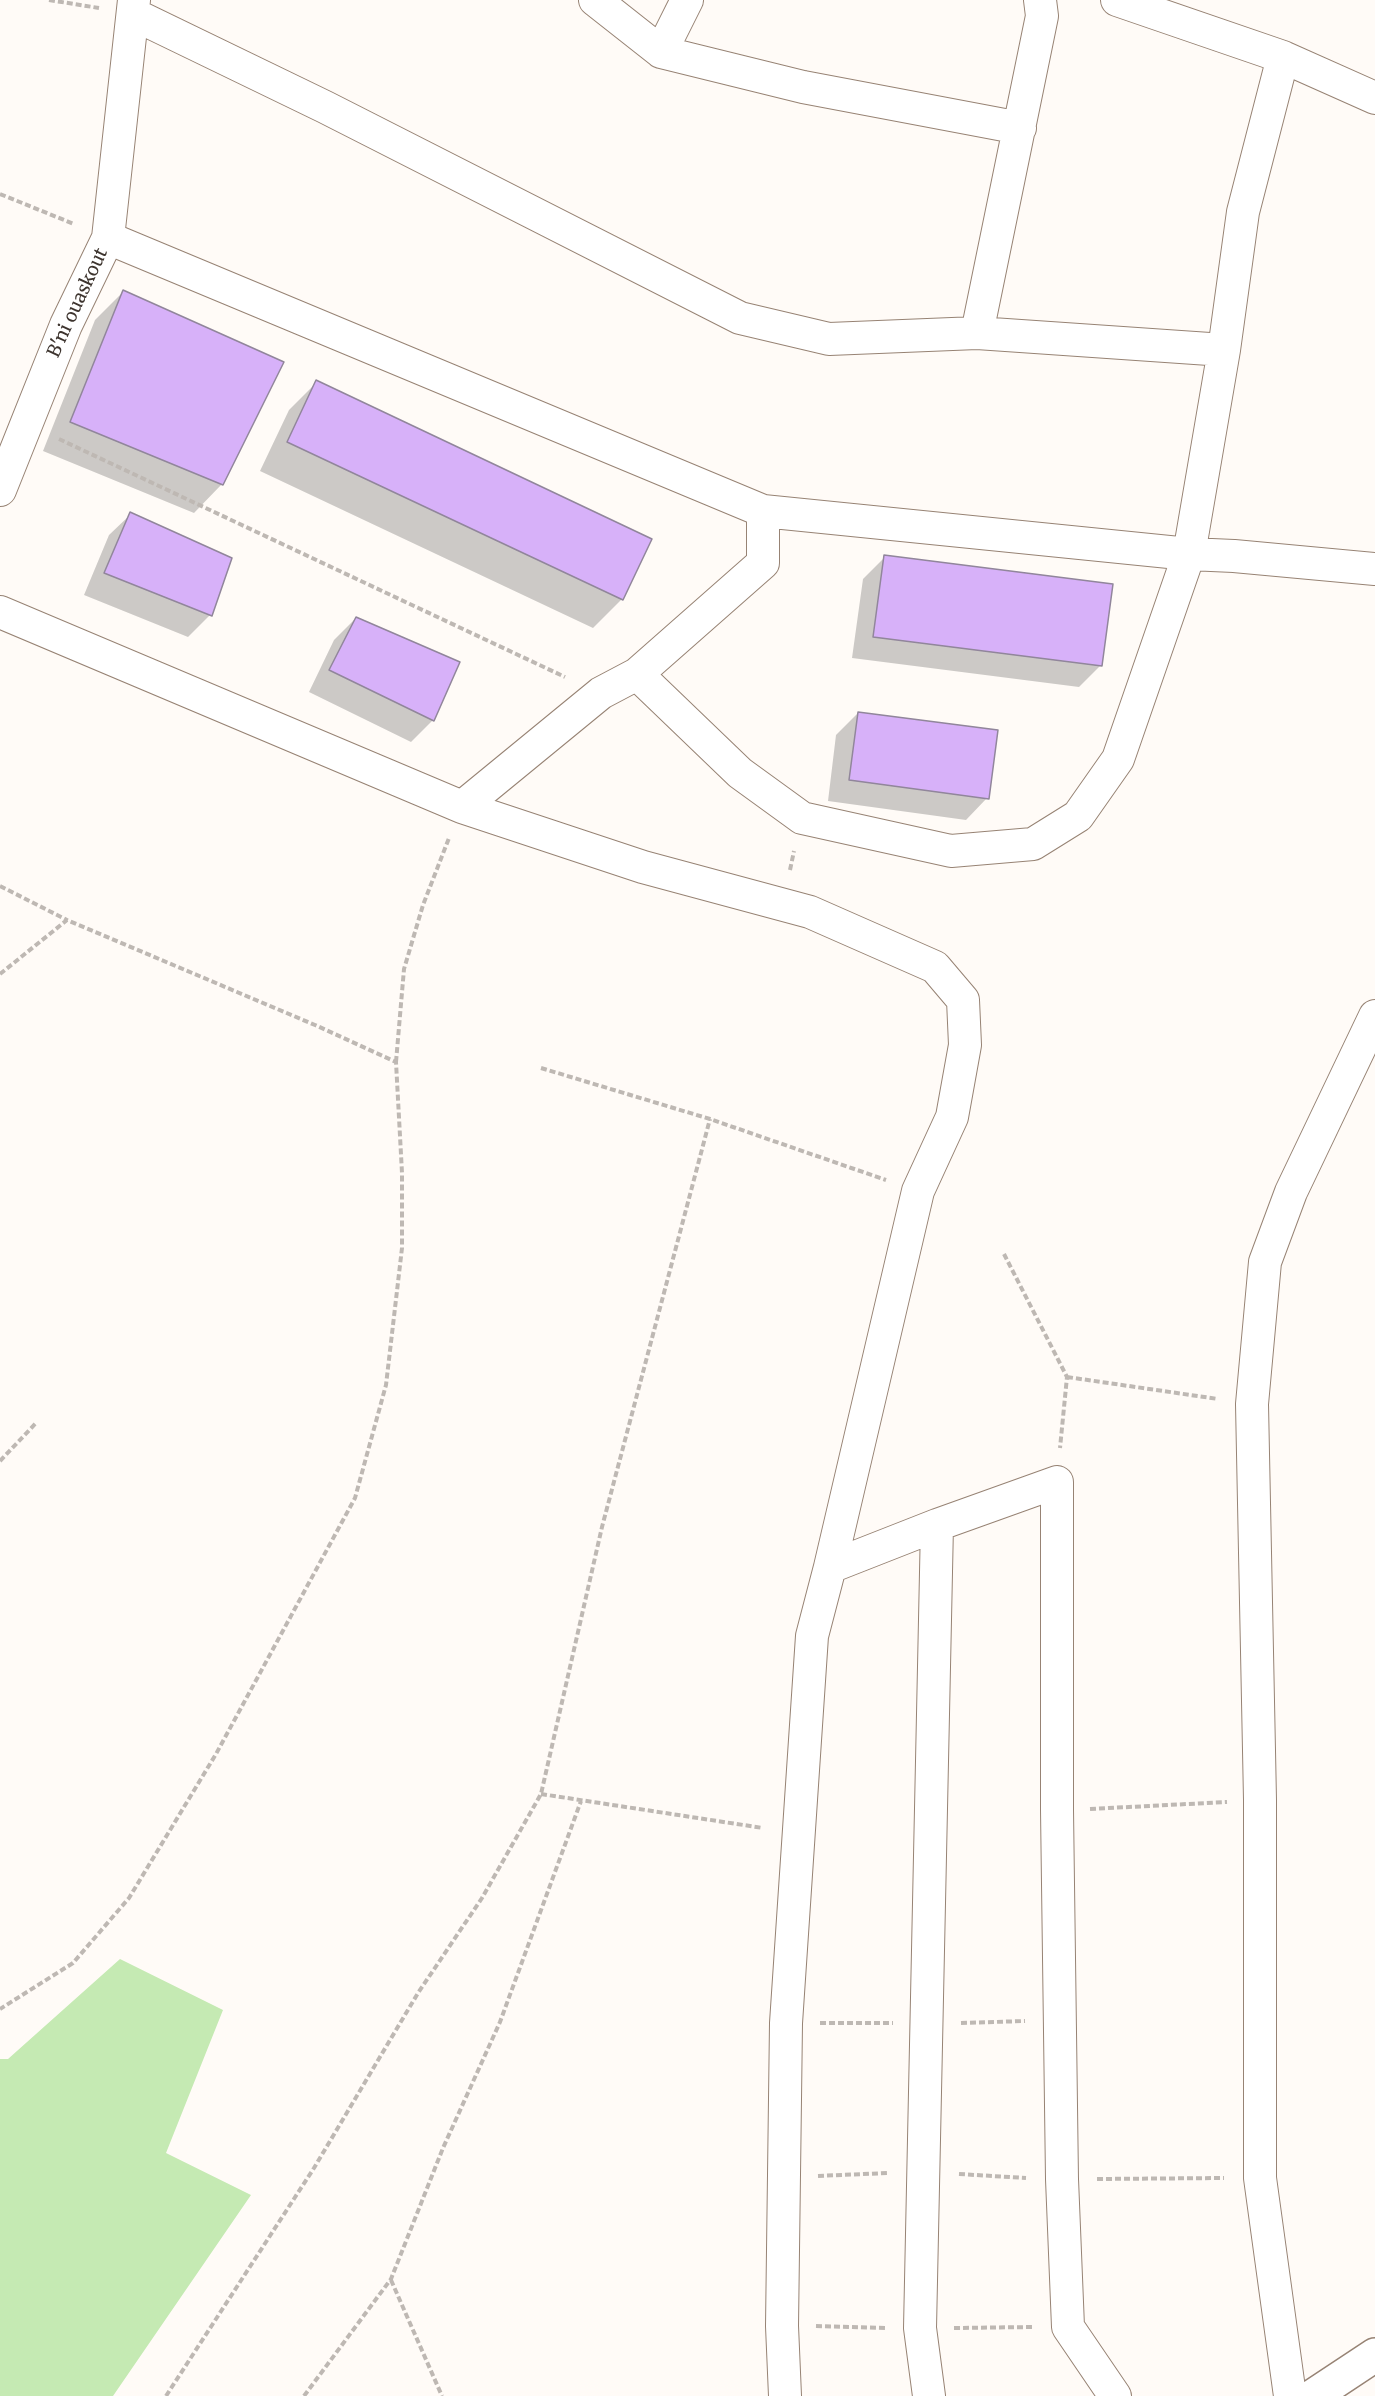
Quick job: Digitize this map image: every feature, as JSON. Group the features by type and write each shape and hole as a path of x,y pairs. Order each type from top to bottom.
{"street":[{"path":"595,0 661,52 803,87 1020,128"},
{"path":"661,52 687,0"},
{"path":"978,333 1042,16 1040,0"},
{"path":"1117,0 1181,11 1375,98"},
{"name":"B'ni ouaskout","path":"0,490 66,325 108,238 134,7"},
{"path":"134,7 740,318 829,339 978,333 1224,350"},
{"path":"637,674 740,772 802,818 951,851 1033,844 1078,816 1119,759 1189,554 1224,350 1243,212 1282,57"},
{"path":"108,238 763,511 1189,554 1375,569"},
{"path":"462,807 601,693 637,674 764,563 763,511"},
{"path":"0,612 462,807 643,867 810,912 936,967 963,1000 965,1045 952,1117 918,1191 812,1636 786,2023 782,2326 785,2396"},
{"path":"1290,2396 1260,2178 1260,1800 1252,1404 1265,1263 1291,1192 1375,1016"},
{"path":"830,1567 937,1525 1057,1482 1057,1810 1062,2180 1068,2327 1115,2396"},
{"path":"929,2396 920,2328 937,1525"},
{"path":"1313,2396 1375,2355"}],"path":[{"path":"49,0 134,7"},
{"path":"0,194 108,238"},
{"path":"25,424 601,693"},
{"path":"0,2009 73,1963 129,1898 216,1754 355,1498 386,1385 402,1248 402,1173 396,1062 404,969 423,905 462,807"},
{"path":"781,904 802,818"},
{"path":"0,886 67,920 315,1025 396,1062"},
{"path":"0,974 67,920"},
{"path":"542,1068 710,1119 918,1191"},
{"path":"166,2396 314,2168 418,1993 482,1898 541,1794 602,1527 710,1119"},
{"path":"1004,1254 1067,1377 1057,1482"},
{"path":"1067,1377 1252,1404"},
{"path":"0,1461 36,1423"},
{"path":"541,1794 798,1833"},
{"path":"1057,1810 1260,1800"},
{"path":"304,2396 391,2279 443,2148 500,2022 581,1801"},
{"path":"786,2023 1060,2021"},
{"path":"784,2177 923,2172 1062,2180 1260,2178"},
{"path":"391,2279 442,2396"},
{"path":"782,2326 1068,2327"}],"green space":[{"path":"120,1959 223,2010 166,2153 251,2195 113,2396 0,2396 0,2059 8,2059"}],"building":[{"path":"123,290 284,362 223,485 70,422"},
{"path":"316,380 652,539 623,600 287,442"},
{"path":"130,512 232,558 212,616 104,573"},
{"path":"884,555 1113,584 1102,666 873,637"},
{"path":"356,617 460,662 434,721 329,670"},
{"path":"858,712 998,730 989,799 849,780"}]}
